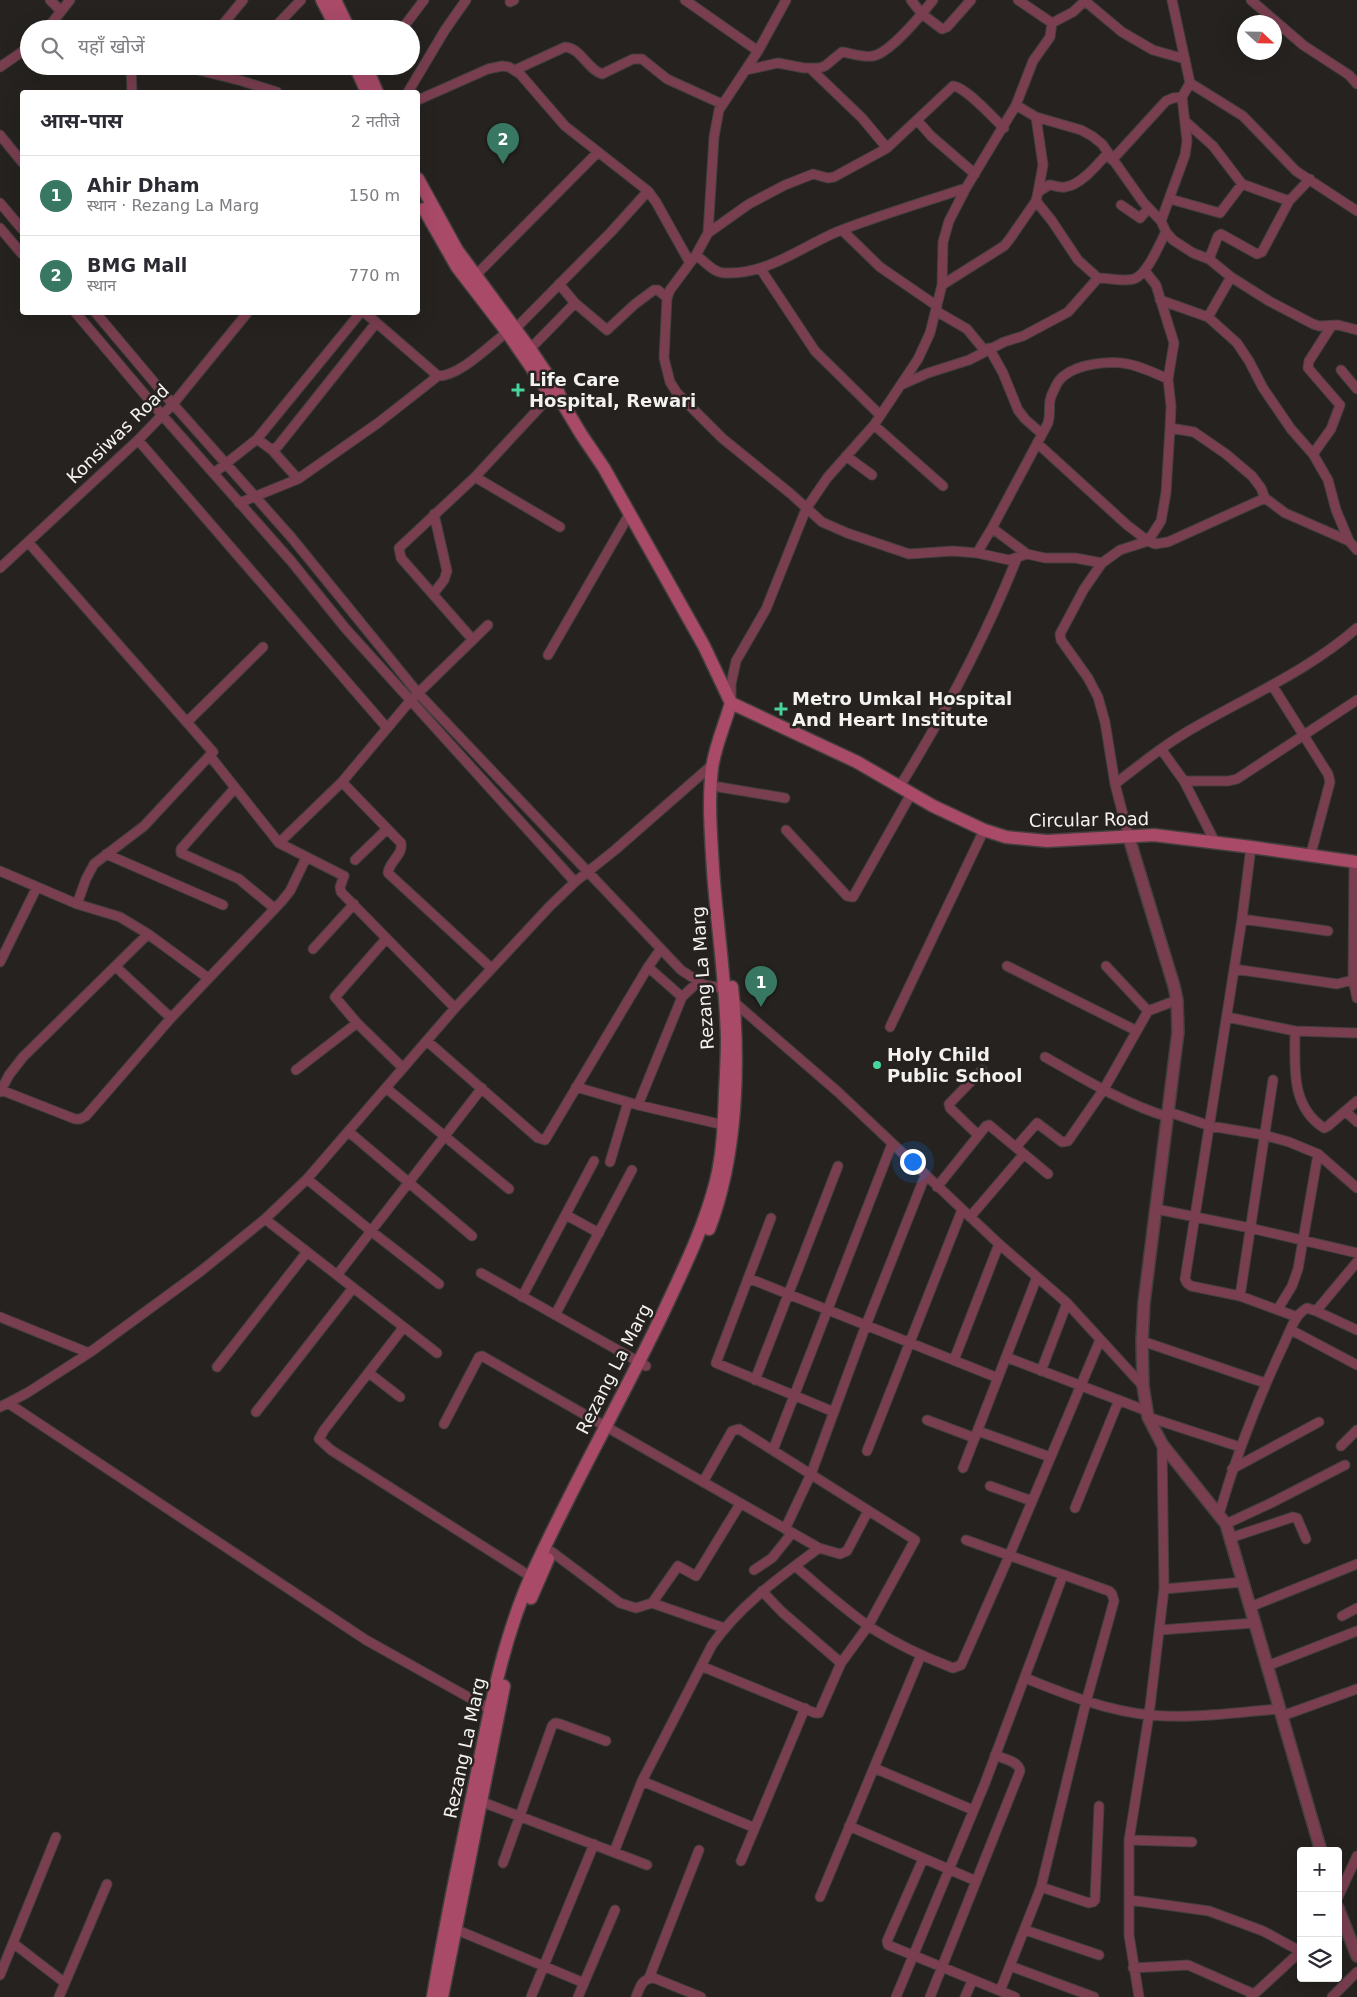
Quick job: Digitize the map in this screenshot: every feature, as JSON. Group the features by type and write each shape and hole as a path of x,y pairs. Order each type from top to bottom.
{"main road":[{"path":"322,0 332,20"},
{"path":"336,0 345,20"},
{"path":"359,75 366,90"},
{"path":"372,75 376,90"},
{"path":"420,183 457,250 563,404 604,468 704,646 731,703"},
{"path":"420,200 458,267 511,330 530,349 554,393"},
{"name":"Rezang La Marg","path":"433,1997 450,1927 494,1712 527,1608 534,1579 609,1428 696,1263 726,1179 736,1022 730,993 711,830 712,765 731,703"},
{"name":"Circular Road","path":"731,703 857,762 932,806 984,830 1006,837 1047,841 1129,838 1154,835 1356,862"},
{"name":"Rezang La Marg","path":"719,743 722,918"},
{"name":"Rezang La Marg","path":"534,1579 552,1552 609,1428"},
{"name":"Rezang La Marg","path":"442,1997 450,1927"}],"street":[{"path":"50,0 61,12"},
{"path":"54,20 70,0"},
{"path":"226,20 243,0"},
{"path":"281,20 300,0"},
{"path":"409,20 424,0"},
{"path":"420,72 445,30 466,0"},
{"path":"685,0 758,51"},
{"path":"786,0 758,51 722,104 715,128 708,233 696,256 670,290 667,298 664,358 670,382 677,393 722,438 822,522 847,533 910,554 936,551 977,553 1004,560 1027,554"},
{"path":"911,0 922,14 939,29 944,29 971,0"},
{"path":"746,70 778,63 811,69 825,66 842,52 863,56 880,54 922,14 933,0"},
{"path":"1018,0 1052,23"},
{"path":"1052,23 1073,12 1086,0 1122,32 1153,50 1185,59"},
{"path":"1161,221 1185,155 1187,141 1182,97 1190,83 1172,0"},
{"path":"1251,0 1303,45 1349,75 1357,84"},
{"path":"731,703 731,684 736,661 766,609 806,508 827,478 874,424 918,359 930,333 937,308 942,285 943,242 949,221 966,188 1004,128 1016,105 1033,61 1050,37 1052,23"},
{"path":"515,70 565,47 572,49 594,70 602,74 638,58 666,79 722,104"},
{"path":"0,67 20,54"},
{"path":"420,99 488,69 502,66 515,70 565,126 648,191 690,264"},
{"path":"1349,75 1357,68"},
{"path":"811,69 862,118 887,148"},
{"path":"132,75 132,90"},
{"path":"218,75 271,90"},
{"path":"409,90 418,75"},
{"path":"1190,83 1243,116 1296,171 1357,210"},
{"path":"708,233 749,204 777,189 813,174 828,178 834,177 887,148 951,88 956,86 1004,128"},
{"path":"942,285 1004,246 1037,196 1049,185 1066,187 1084,178 1110,157 1166,101 1182,97"},
{"path":"1016,105 1036,117 1081,130 1102,144 1148,208 1161,221 1166,232 1193,252 1209,259 1231,277 1269,301 1313,324 1319,326 1332,325 1357,330"},
{"path":"1036,117 1043,165 1037,196 1078,260 1098,278 1134,279 1145,271 1166,232"},
{"path":"916,120 931,136 975,174"},
{"path":"1185,121 1213,146 1242,184 1289,201"},
{"path":"0,135 20,160"},
{"path":"475,276 598,152"},
{"path":"1209,259 1219,234 1223,234 1257,254 1262,252 1289,201 1310,179"},
{"path":"1170,199 1220,213 1242,184"},
{"path":"696,256 716,271 745,272 792,256 842,230 966,188"},
{"path":"239,503 298,480 378,423 438,376 451,373 473,359 511,330 559,284 611,232 648,191"},
{"path":"0,203 20,227"},
{"path":"1121,205 1140,218 1148,208"},
{"path":"0,228 20,252"},
{"path":"842,230 880,267 967,329 987,350 1002,373 1018,410 1042,434"},
{"path":"760,268 815,351 880,415"},
{"path":"1145,271 1156,284 1174,343 1168,378 1171,406 1170,428 1166,493 1161,521 1148,541 1120,550 1102,563 1084,589 1060,634 1061,640 1088,678 1098,697 1129,838 1177,1000 1178,1032 1144,1303 1142,1341 1143,1386 1148,1414 1162,1444 1222,1519 1230,1538 1320,1847"},
{"path":"1208,317 1231,277"},
{"path":"901,386 933,371 961,363 987,350 1023,336 1068,312 1098,278"},
{"path":"559,284 575,303 607,330 635,304 654,290 658,290 667,298"},
{"path":"1160,300 1208,317 1237,343 1281,415 1313,454 1328,480 1336,510 1349,540 1357,550"},
{"path":"530,349 575,303"},
{"path":"78,315 162,415 291,561 346,629 575,882"},
{"path":"98,315 173,404 256,496 418,693 660,950 697,983 730,993 838,1092 925,1176 1067,1303 1143,1386"},
{"name":"Konsiwas Road","path":"0,568 138,440 173,404 246,315"},
{"path":"214,473 257,439 360,315"},
{"path":"367,315 438,376"},
{"path":"272,450 278,446 376,323"},
{"path":"1313,454 1331,429 1340,405 1308,368 1309,361 1332,325"},
{"path":"977,553 1042,434 1050,417 1048,401 1066,374 1084,367 1115,362 1129,364 1168,378"},
{"path":"1340,370 1357,389"},
{"path":"473,640 401,558 398,552 402,544 475,477 554,393"},
{"path":"874,424 943,486"},
{"path":"1170,428 1194,432 1226,454 1252,476 1261,488 1265,498 1285,513 1349,540"},
{"path":"257,439 272,450 298,480"},
{"path":"138,440 387,728"},
{"path":"1037,443 1127,525 1155,544 1168,542 1265,498"},
{"path":"846,456 872,475"},
{"path":"475,477 560,527"},
{"path":"548,655 630,513"},
{"path":"433,594 444,580 448,571 434,514"},
{"path":"992,528 1027,554 1045,558 1076,558 1102,563"},
{"path":"1349,540 1357,531"},
{"path":"28,542 212,750 210,756 144,826 106,854 91,869 77,904"},
{"path":"900,786 938,724 967,670 997,609 1017,558"},
{"path":"278,843 342,782 410,701 488,625"},
{"path":"1116,784 1160,749 1335,647 1357,628"},
{"path":"188,722 263,646"},
{"path":"1272,685 1328,774 1330,782 1310,857"},
{"path":"1184,781 1228,781 1237,779 1357,700"},
{"path":"1160,749 1184,781 1215,842"},
{"path":"210,756 278,843 344,876 340,890 386,939 456,1008"},
{"path":"494,1712 366,1640 4,1405 89,1353 201,1271 265,1219 308,1178 492,968 575,882 651,820 712,765"},
{"path":"342,782 401,843 401,851 388,870 388,873 492,968"},
{"path":"719,787 785,798"},
{"path":"235,788 182,849 181,853 239,879 274,908"},
{"path":"786,830 847,896 853,898 911,794"},
{"path":"355,860 387,829"},
{"path":"890,1026 984,830"},
{"path":"1251,847 1227,1018 1185,1279 1187,1284 1240,1296 1297,1317"},
{"path":"106,854 223,905"},
{"path":"148,934 23,1057 0,1091 54,1112 80,1119 86,1116 171,1018 290,891 306,858"},
{"path":"1356,862 1353,980 1357,998"},
{"path":"0,871 77,904 120,917 148,934 208,978"},
{"path":"0,962 37,887"},
{"path":"313,949 354,904"},
{"path":"1242,919 1328,931"},
{"path":"386,939 335,995 336,1000 357,1023 403,1068"},
{"path":"427,1041 542,1140 548,1137 576,1087 660,950"},
{"path":"1007,966 1137,1031"},
{"path":"1106,966 1148,1011"},
{"path":"116,967 171,1018"},
{"path":"648,967 682,997"},
{"path":"1234,969 1337,984 1353,980"},
{"path":"638,1105 682,997 697,983"},
{"path":"1016,1147 1037,1123 1062,1142 1068,1141 1104,1089 1148,1011 1177,1000"},
{"path":"1227,1018 1295,1030 1357,1033"},
{"path":"296,1070 357,1023"},
{"path":"1295,1030 1297,1089 1305,1107 1324,1128 1357,1101"},
{"path":"1045,1057 1104,1089 1155,1113 1168,1114 1210,1126 1264,1135 1290,1142 1318,1154 1357,1188"},
{"path":"978,1135 949,1104 982,1070"},
{"path":"1240,1296 1273,1080"},
{"path":"576,1087 638,1105 728,1126"},
{"path":"386,1088 509,1189"},
{"path":"337,1275 482,1088"},
{"path":"610,1162 628,1102"},
{"path":"1345,1111 1357,1122"},
{"path":"937,1187 988,1125 1048,1174"},
{"path":"349,1132 472,1236"},
{"path":"773,1450 892,1144"},
{"path":"970,1217 1024,1154"},
{"path":"1278,1309 1296,1278 1318,1154"},
{"path":"522,1297 594,1162"},
{"path":"754,1380 838,1166"},
{"path":"555,1315 632,1170"},
{"path":"754,1570 772,1558 788,1531 925,1176"},
{"path":"308,1178 371,1231 439,1284"},
{"path":"1156,1209 1250,1228 1357,1253"},
{"path":"867,1451 962,1210"},
{"path":"566,1215 600,1233"},
{"path":"771,1218 716,1364 834,1412"},
{"path":"265,1219 437,1353"},
{"path":"954,1360 999,1244"},
{"path":"217,1367 307,1252"},
{"path":"1316,1311 1357,1262"},
{"path":"481,1273 643,1364"},
{"path":"963,1468 1038,1277"},
{"path":"748,1278 998,1378"},
{"path":"256,1412 353,1288"},
{"path":"1042,1371 1067,1303"},
{"path":"1222,1519 1232,1469 1240,1447 1265,1383 1297,1317 1307,1308 1357,1330"},
{"path":"0,1317 89,1353"},
{"path":"403,1328 319,1439 534,1579"},
{"path":"1291,1330 1357,1365"},
{"path":"795,1566 868,1626 921,1655 953,1668 960,1665 1009,1556 1100,1340"},
{"path":"1142,1341 1265,1383"},
{"path":"444,1424 479,1357 482,1356 819,1548 840,1554 847,1551 868,1511"},
{"path":"1006,1357 1119,1400 1148,1414 1240,1447"},
{"path":"369,1373 400,1397"},
{"path":"1075,1508 1119,1400"},
{"path":"927,1420 1050,1457"},
{"path":"1232,1469 1319,1422"},
{"path":"701,1666 819,1713 841,1663 868,1626 915,1540 739,1429 732,1431 703,1482"},
{"path":"1341,1446 1357,1430"},
{"path":"1139,1997 1129,1934 1129,1840 1149,1715 1164,1589 1162,1444"},
{"path":"1222,1519 1271,1503 1345,1465"},
{"path":"990,1486 1032,1501"},
{"path":"652,1603 678,1566 696,1576 740,1504"},
{"path":"1230,1538 1293,1517 1297,1518 1306,1540"},
{"path":"966,1540 1109,1591 1114,1597 1086,1702 1041,1887 1000,1992"},
{"path":"614,1852 642,1781 701,1666 724,1628 743,1607 762,1591 819,1548"},
{"path":"552,1552 620,1603 636,1608 652,1603 724,1628"},
{"path":"1250,1606 1357,1564"},
{"path":"896,1997 995,1755 1063,1575"},
{"path":"1164,1589 1243,1582"},
{"path":"762,1591 782,1612 841,1663"},
{"path":"1342,1616 1357,1608"},
{"path":"1160,1630 1254,1623"},
{"path":"1267,1666 1357,1630"},
{"path":"820,1897 921,1655"},
{"path":"1025,1678 1086,1702 1149,1715 1187,1716 1281,1713 1357,1689"},
{"path":"741,1861 804,1708"},
{"path":"503,1862 550,1732 555,1723 606,1741"},
{"path":"930,1997 1020,1771 1020,1767 1016,1764 995,1755"},
{"path":"874,1768 973,1810"},
{"path":"642,1781 755,1828"},
{"path":"476,1800 647,1866"},
{"path":"1041,1887 1089,1903 1095,1900 1099,1806"},
{"path":"849,1826 949,1871 976,1881"},
{"path":"0,1975 56,1837"},
{"path":"1129,1840 1192,1842"},
{"path":"531,1997 594,1844"},
{"path":"636,1997 643,1982 648,1978 699,1850"},
{"path":"1340,1892 1357,1856"},
{"path":"924,1859 887,1941 891,1947 1014,1997"},
{"path":"59,1997 107,1884"},
{"path":"1130,1900 1209,1911 1263,1930 1297,1949"},
{"path":"578,1997 614,1910"},
{"path":"1342,1922 1357,1956"},
{"path":"450,1927 584,1983"},
{"path":"1025,1930 1099,1955"},
{"path":"13,1943 65,1984"},
{"path":"1133,1968 1188,1965 1252,1995 1297,1955"},
{"path":"1010,1966 1094,1997"},
{"path":"1332,1997 1357,1972"},
{"path":"648,1978 654,1978 701,1997"},
{"path":"965,1997 972,1981"}],"place":[{"name":"BMG Mall","path":"503,164"},
{"name":"Life Care Hospital, Rewari","path":"518,390"},
{"name":"Metro Umkal Hospital And Heart Institute","path":"781,709"},
{"name":"Ahir Dham","path":"761,1007"},
{"name":"Holy Child Public School","path":"877,1065"}]}
